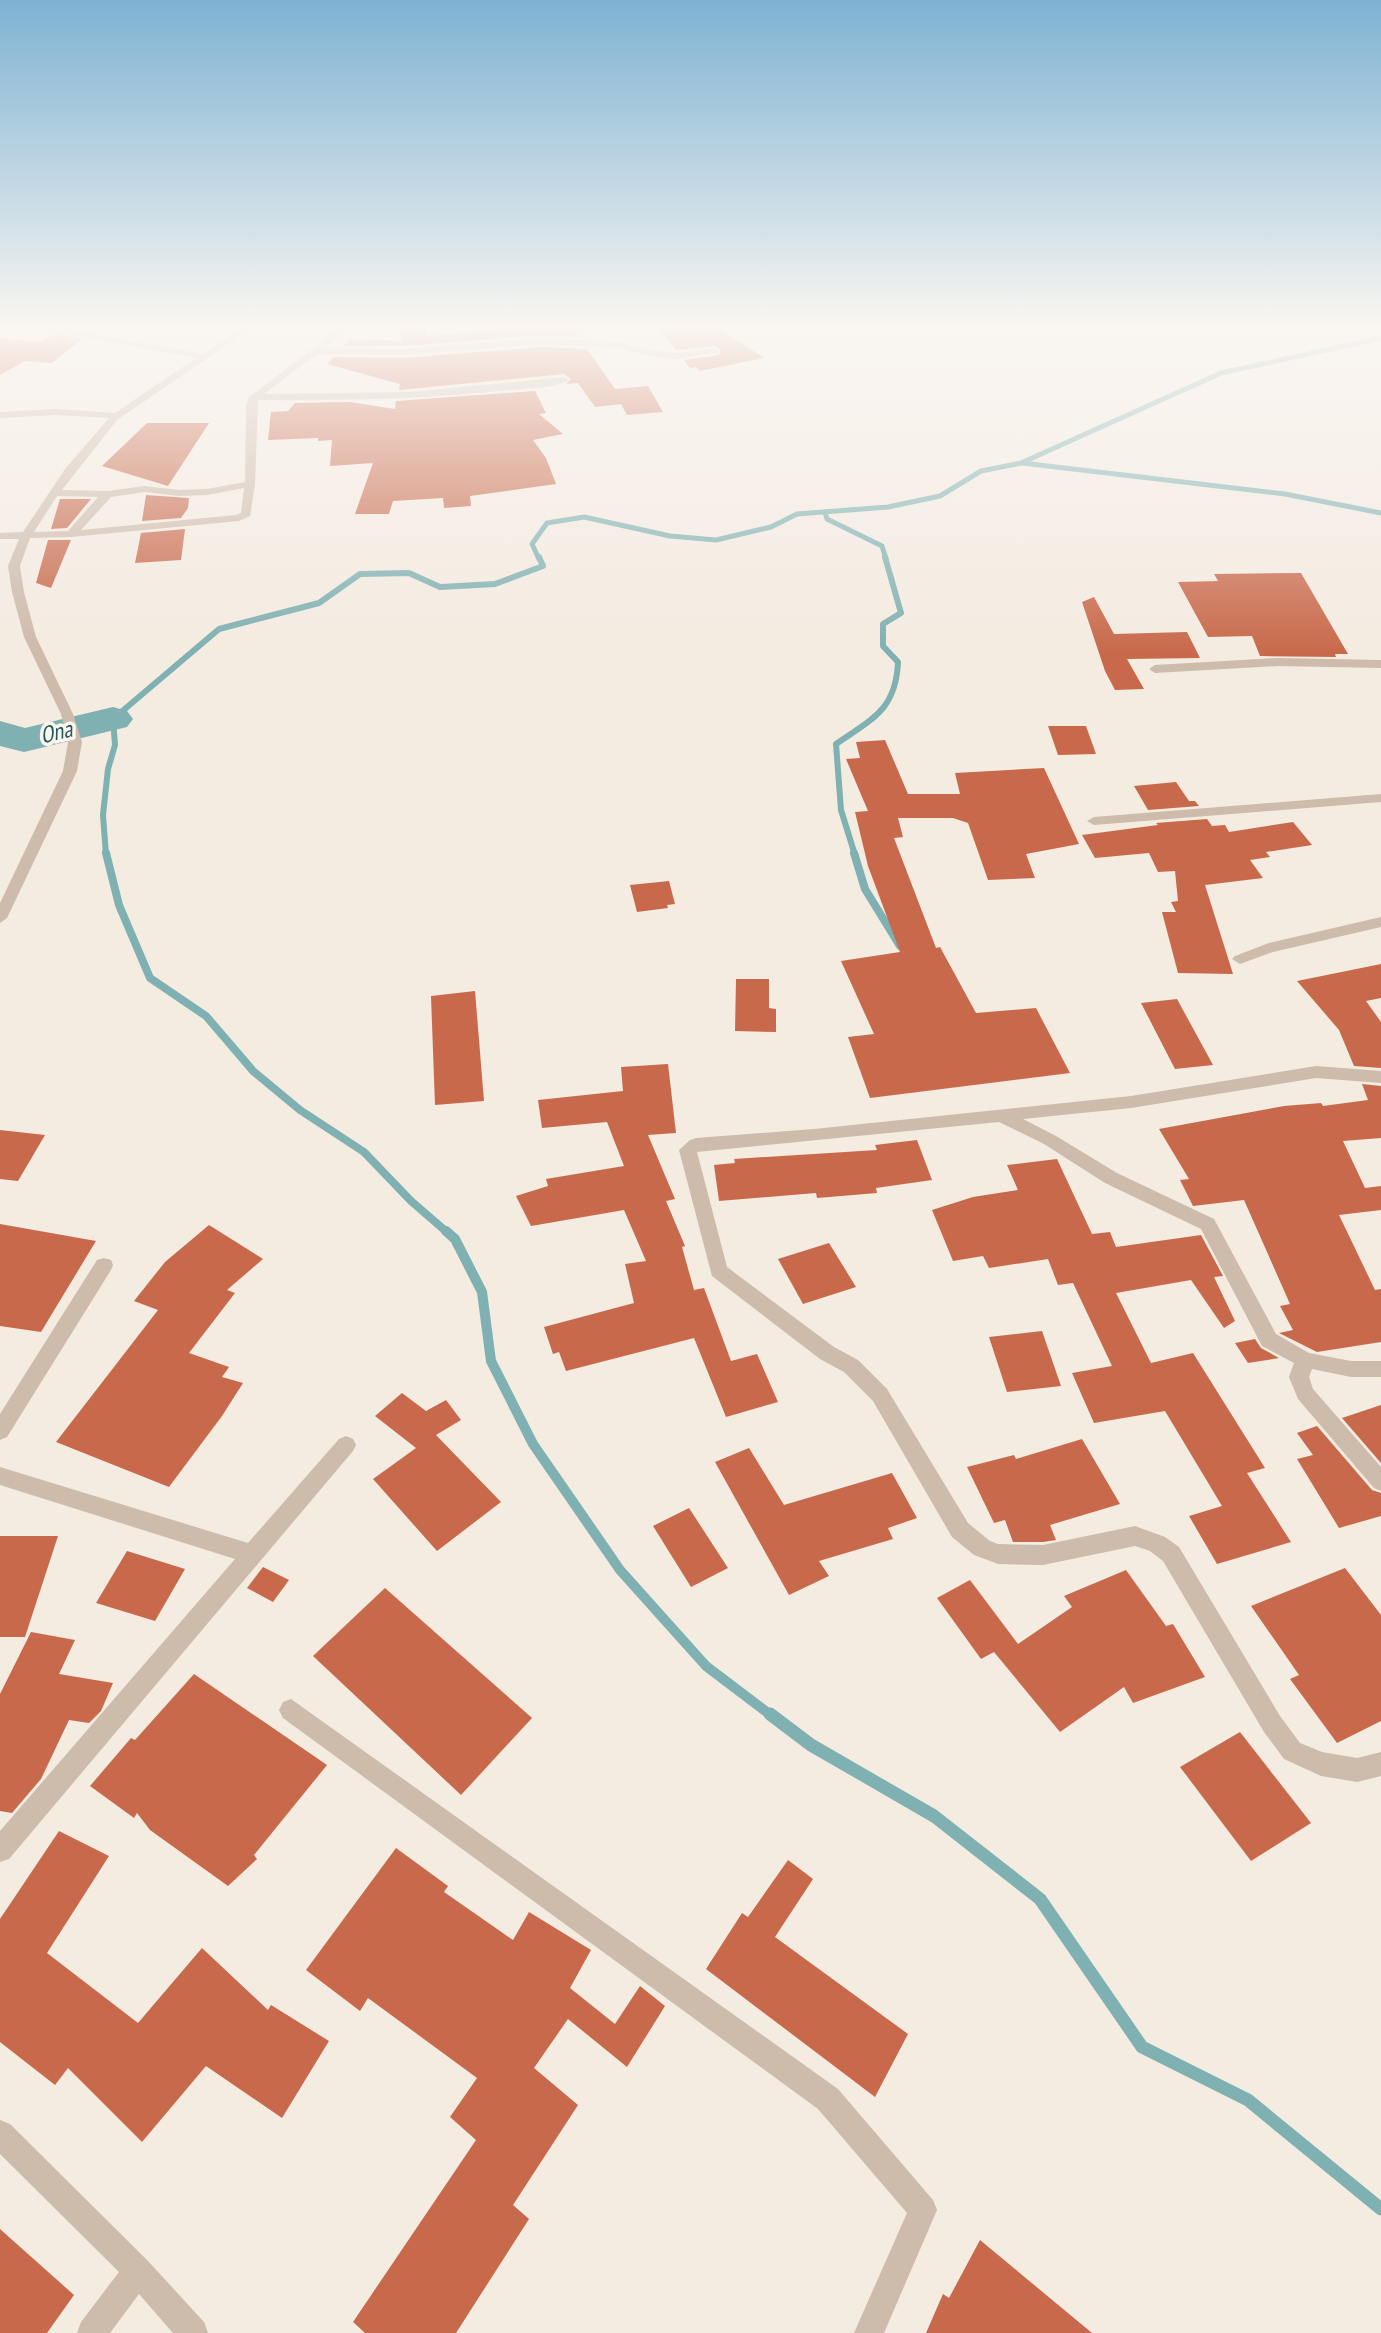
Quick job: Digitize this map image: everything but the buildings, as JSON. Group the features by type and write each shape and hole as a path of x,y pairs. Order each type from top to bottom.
{"street":[{"path":"0,918 70,771 75,742 67,714 30,637 14,566 25,537 53,493 97,436"},
{"path":"0,536 71,534 240,518 246,514 250,484 251,436"},
{"path":"53,493 108,494 136,489 179,494 250,484"},
{"path":"71,534 84,521 92,507 108,494"},
{"path":"1155,668 1278,662 1381,664"},
{"path":"1094,821 1381,798"},
{"path":"1240,959 1269,948 1381,922"},
{"path":"1381,1077 1316,1072 1131,1102 696,1144 688,1150 719,1271 827,1353 851,1366 880,1395 960,1530 982,1548 998,1554 1043,1555 1135,1536 1157,1544 1171,1554 1272,1724 1292,1751 1321,1764 1357,1770 1381,1764"},
{"path":"1002,1116 1050,1140 1111,1178 1208,1224 1269,1340 1305,1360 1351,1369 1381,1369"},
{"path":"0,1432 104,1265"},
{"path":"1305,1360 1299,1377 1305,1393 1381,1482"},
{"path":"0,1850 346,1445"},
{"path":"0,1476 251,1554"},
{"path":"291,1710 828,2099 923,2210 869,2333"},
{"path":"0,2134 138,2271 193,2333"},
{"path":"92,2333 138,2271"}],"waterway":[{"path":"539,559 532,544 547,523 584,517 670,536 716,540 771,527 797,514 888,507 940,496 981,471 1021,463 1081,436"},
{"path":"1022,463 1285,494 1381,513"},
{"path":"825,512 827,519 882,546 886,559"},
{"path":"106,855 103,815 108,769 115,745 113,719 219,629 319,603 360,574 409,573 440,587 495,584 543,566 539,557"},
{"path":"855,855 841,810 836,744 880,712 893,692 898,662 883,646 883,624 901,613 885,557"},
{"name":"Ona","path":"0,733 24,740 113,719"},
{"path":"106,853 119,905 150,978 206,1016 253,1071 300,1110 364,1152 411,1201 448,1233"},
{"path":"854,853 865,889 900,946"},
{"path":"446,1231 455,1239 482,1292 491,1361 533,1444 620,1570 706,1666 772,1716"},
{"path":"770,1714 811,1745 934,1816 1040,1899 1142,2047 1248,2100 1381,2209"}]}
